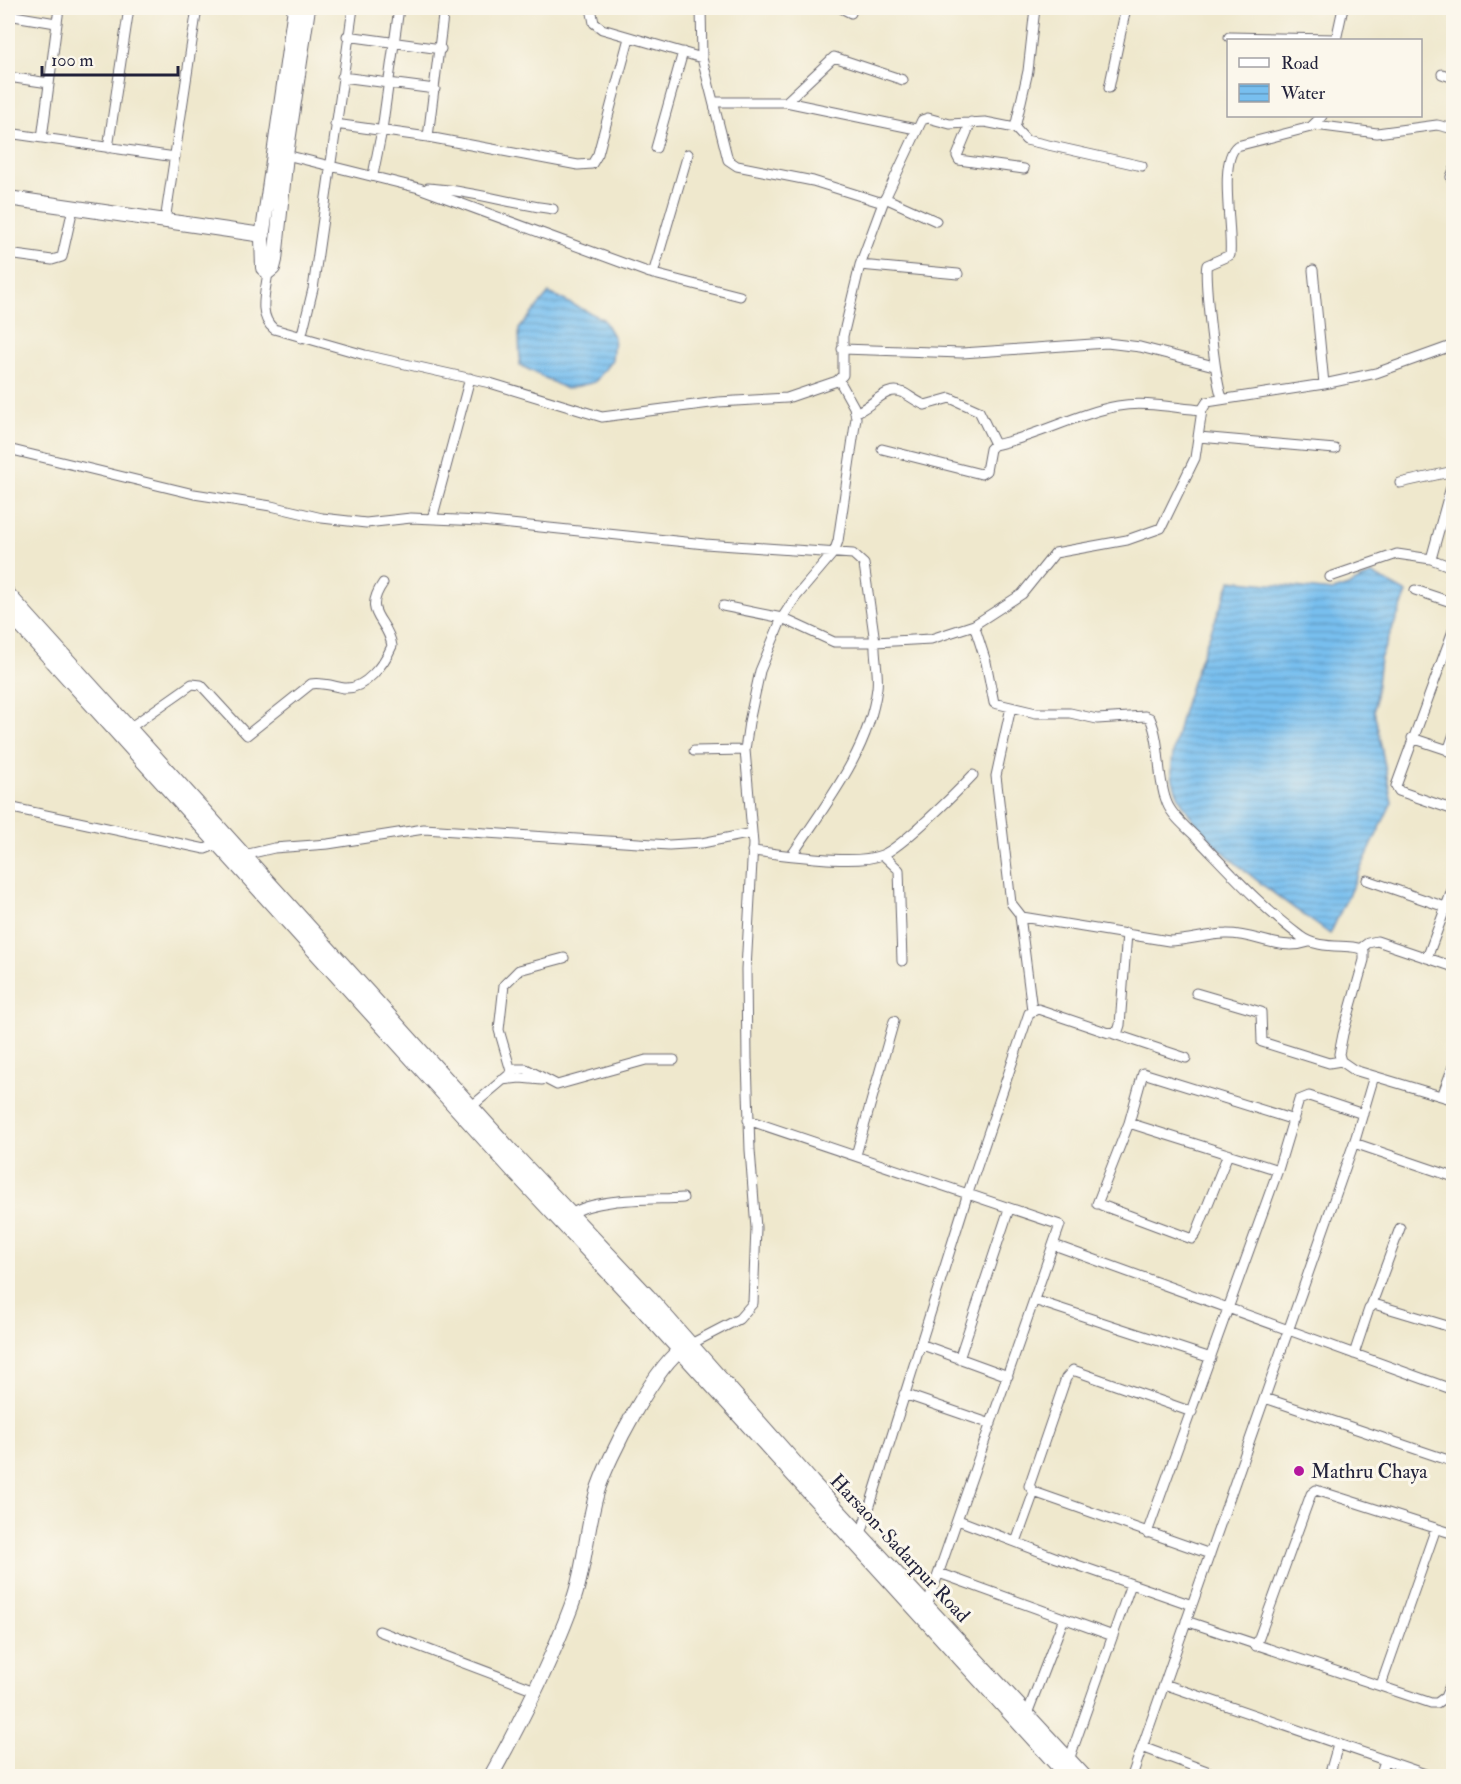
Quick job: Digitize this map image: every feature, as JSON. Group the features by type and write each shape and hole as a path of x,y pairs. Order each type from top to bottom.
{"street":[{"path":"42,138 58,8"},
{"path":"108,148 129,8"},
{"path":"165,221 197,8"},
{"path":"301,338 312,300 347,36 353,8"},
{"path":"373,175 382,130 399,8"},
{"path":"428,137 441,49 444,8"},
{"path":"591,8 592,20 596,26 629,38 702,58"},
{"path":"701,8 702,58 715,102 723,148 732,164 813,181 884,200 936,221"},
{"path":"841,8 851,13"},
{"path":"1015,128 1028,71 1035,8"},
{"path":"1109,88 1126,8"},
{"path":"1336,39 1343,8"},
{"path":"268,272 263,268 263,235 283,140 301,14"},
{"path":"8,15 56,23"},
{"path":"347,36 441,49"},
{"path":"1229,37 1300,39"},
{"path":"335,124 428,137 578,165 592,164 598,153 629,38"},
{"path":"656,148 683,52"},
{"path":"786,102 834,57 903,80"},
{"path":"1442,74 1454,78"},
{"path":"342,76 435,89"},
{"path":"8,77 49,83"},
{"path":"715,102 786,102 916,129"},
{"path":"1315,125 1321,117"},
{"path":"283,140 286,155 275,260 273,268 268,272 265,319 274,329 301,338 470,378 574,410 608,417 718,402 787,398 839,380 843,375 842,349 860,265 884,200 916,129 925,118 950,124 986,122 1015,128 1026,140 1142,166"},
{"path":"971,122 957,156 959,160 1024,169"},
{"path":"1222,397 1214,366 1210,304 1204,271 1207,265 1230,255 1228,188 1231,153 1237,146 1315,125 1368,133 1397,132 1437,125 1454,129"},
{"path":"8,133 175,157"},
{"path":"653,274 688,154"},
{"path":"286,155 419,188 653,274 740,296"},
{"path":"1454,170 1451,177 1454,186"},
{"path":"419,188 462,190 515,204 553,209"},
{"path":"8,198 263,235"},
{"path":"8,254 52,260 62,258 73,208"},
{"path":"860,265 958,274"},
{"path":"1313,270 1324,384"},
{"path":"842,349 962,353 1107,343 1140,346 1214,366"},
{"path":"723,606 782,618 834,642 931,639 974,625 1022,594 1055,553 1127,540 1161,528 1190,470 1199,437 1202,410 1207,402 1222,397 1324,384 1398,367 1454,345"},
{"path":"432,519 470,378"},
{"path":"491,1776 535,1690 566,1620 580,1581 602,1478 659,1373 685,1347 739,1319 753,1303 756,1228 748,1120 746,969 752,833 745,750 760,671 782,618 795,598 834,552 838,541 856,412 839,380"},
{"path":"856,412 867,410 874,401 890,391 903,392 925,405 950,399 981,413 995,444"},
{"path":"882,449 981,474 986,471 990,449 995,444 1017,441 1069,418 1118,406 1202,410"},
{"path":"1199,437 1335,449"},
{"path":"8,449 194,494 271,506 322,518 366,523 396,518 480,521 705,544 854,554 862,561 875,642 877,686 859,747 832,795 792,855"},
{"path":"1400,483 1454,471"},
{"path":"1431,559 1454,476"},
{"path":"1330,577 1397,554 1431,559 1454,568"},
{"path":"128,729 192,684 201,685 247,735 311,684 350,688 359,686 367,680 392,646 374,606 375,594 383,583"},
{"path":"1415,590 1454,603"},
{"path":"8,594 128,729 219,839 244,855 571,1214 685,1347"},
{"path":"8,612 219,839 515,1173 685,1347"},
{"path":"974,625 986,662 992,700 1036,713 1070,713 1097,719 1150,718 1157,742 1164,793 1171,811 1230,872 1309,942 1331,948 1361,948 1377,941 1454,968"},
{"path":"1454,628 1396,782 1397,789 1454,810"},
{"path":"861,1534 968,1193 1032,1010 1020,916 1011,903 996,783 999,754 1011,707"},
{"path":"1412,738 1451,751 1454,734"},
{"path":"694,752 745,750"},
{"path":"752,851 839,858 883,855 943,805 973,775"},
{"path":"8,807 206,849 219,839"},
{"path":"244,855 274,848 328,844 417,829 669,845 702,843 752,833"},
{"path":"883,855 899,870 902,961"},
{"path":"1367,880 1449,908"},
{"path":"1427,958 1449,908 1454,885"},
{"path":"1020,916 1026,919 1169,941 1191,941 1223,934 1286,947 1309,942"},
{"path":"1114,1034 1120,1025 1127,933"},
{"path":"1361,948 1364,951 1364,960 1343,1034 1339,1054 1341,1061 1354,1070 1454,1100"},
{"path":"511,1071 499,1033 504,985 514,973 524,968 564,958"},
{"path":"1197,993 1261,1012 1260,1038 1264,1042 1329,1063 1341,1061"},
{"path":"1032,1010 1038,1009 1186,1058"},
{"path":"856,1155 894,1021"},
{"path":"472,1106 511,1071 526,1069 557,1085 646,1060 674,1060"},
{"path":"1442,1096 1454,1064"},
{"path":"1227,1154 1192,1239 1099,1205 1129,1123 1143,1073 1294,1120"},
{"path":"1132,1776 1354,1143 1374,1076"},
{"path":"499,1081 520,1078 546,1080"},
{"path":"1147,1533 1278,1170 1299,1100 1305,1096 1363,1114"},
{"path":"748,1120 968,1193 1009,1209 1059,1223 1060,1229 927,1606"},
{"path":"1129,1123 1278,1170"},
{"path":"1354,1143 1454,1178"},
{"path":"571,1214 580,1208 596,1205 683,1198"},
{"path":"959,1359 1009,1209"},
{"path":"1353,1354 1400,1228"},
{"path":"1054,1245 1228,1310 1454,1390"},
{"path":"1034,1300 1211,1358"},
{"path":"1371,1306 1379,1304 1454,1328"},
{"path":"920,1344 1008,1376"},
{"name":"Harsaon-Sadarpur Road","path":"685,1347 1084,1776"},
{"name":"Harsaon-Sadarpur Road","path":"685,1347 1067,1776"},
{"path":"1192,1412 1073,1370 1066,1378 1030,1483 1030,1490 1210,1554"},
{"path":"904,1394 991,1424"},
{"path":"1265,1398 1454,1462"},
{"path":"1256,1646 1313,1491 1322,1490 1454,1534"},
{"path":"1016,1542 1034,1492"},
{"path":"958,1520 1192,1605"},
{"path":"1381,1685 1436,1528"},
{"path":"939,1574 1113,1636"},
{"path":"1069,1761 1131,1584"},
{"path":"1026,1714 1064,1618"},
{"path":"1186,1621 1256,1646 1437,1703 1445,1697 1454,1677"},
{"path":"379,1631 535,1690"},
{"path":"1164,1684 1420,1775 1431,1776"},
{"path":"1329,1776 1338,1745"},
{"path":"1142,1747 1220,1776"},
{"path":"1380,1776 1384,1761"}],"water":[{"path":"549,293 603,319 614,338 612,360 595,382 566,389 520,365 519,329"},
{"path":"1372,574 1407,593 1380,659 1374,710 1392,802 1330,934 1264,886 1216,845 1181,802 1173,780 1172,762 1183,710 1231,580 1332,591"}],"place":[{"name":"Mathru Chaya","path":"1299,1471"}]}
